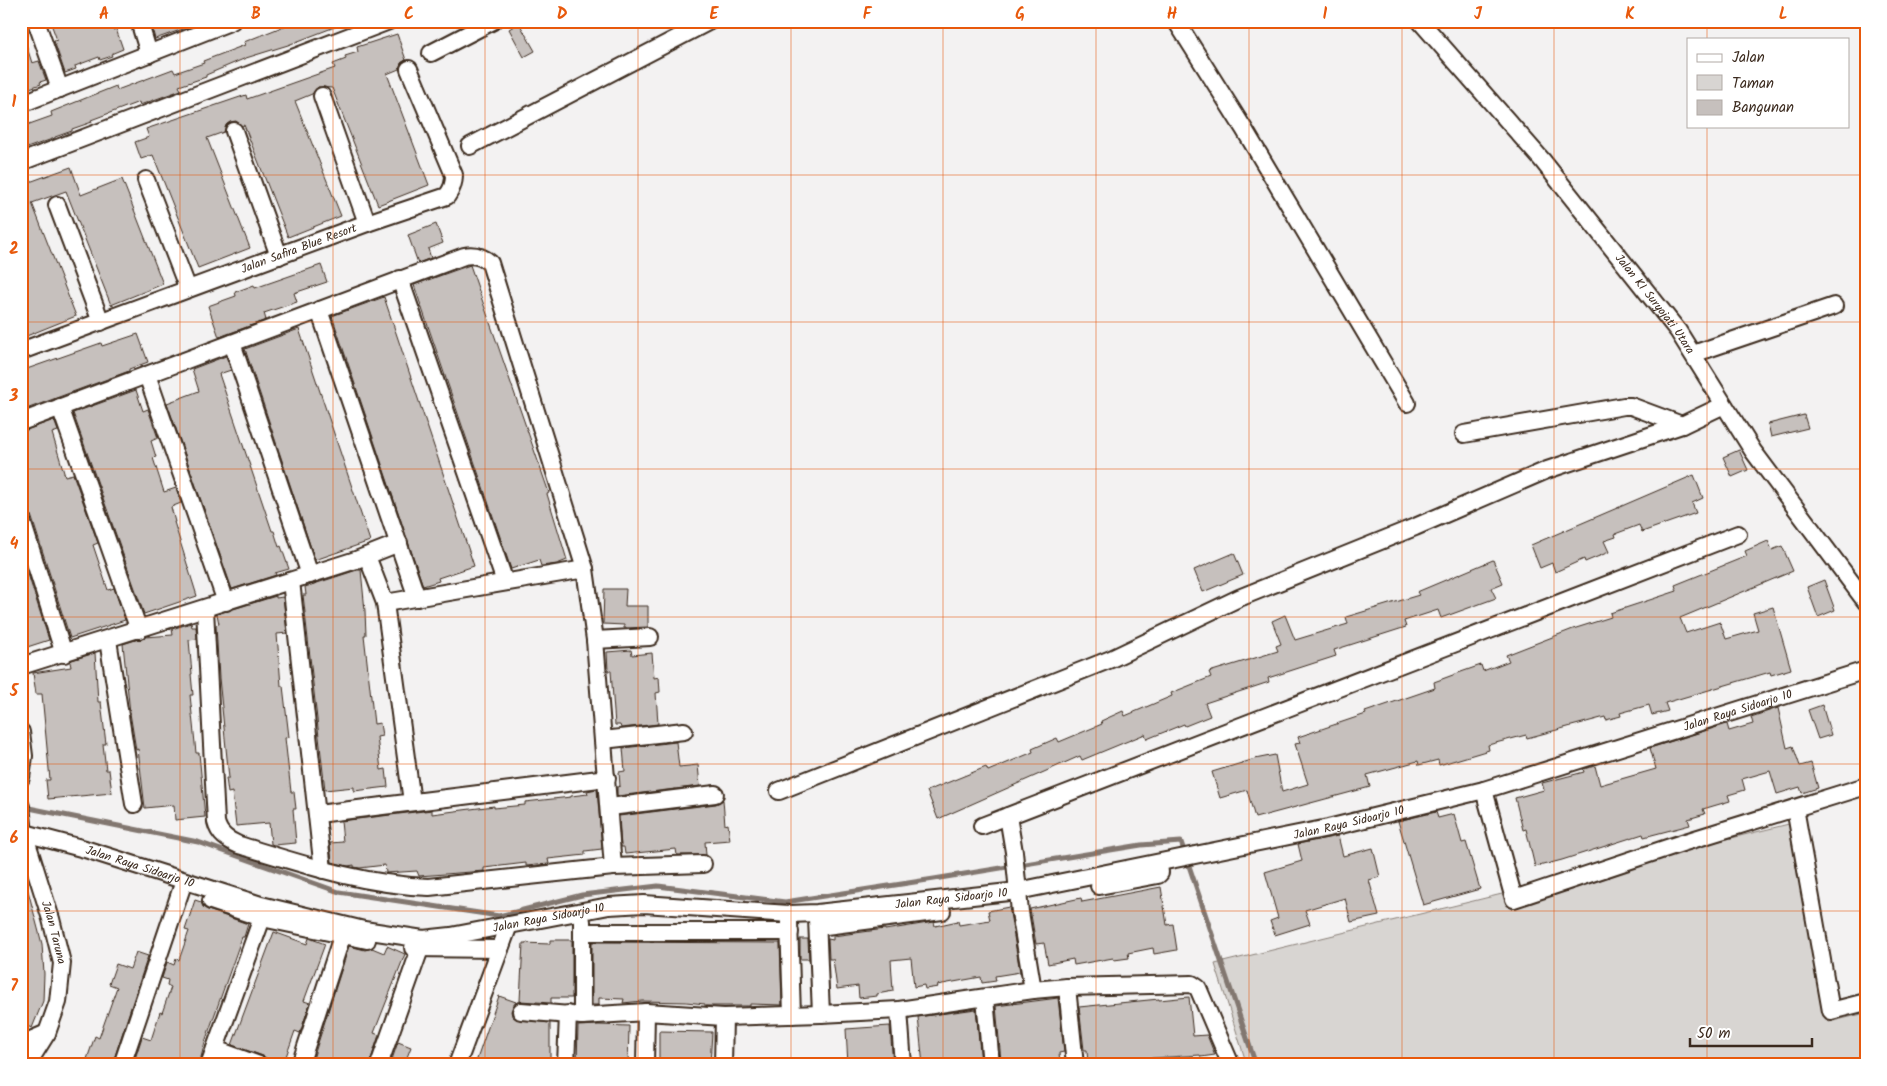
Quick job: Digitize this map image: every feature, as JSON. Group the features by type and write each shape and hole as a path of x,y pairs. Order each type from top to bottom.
{"street":[{"path":"36,21 60,89"},
{"path":"139,21 149,54"},
{"path":"21,104 232,21"},
{"path":"21,162 389,21"},
{"path":"431,53 493,21"},
{"path":"470,146 710,21"},
{"path":"1176,21 1244,129 1407,403"},
{"name":"Jalan KI Suryojati Utara","path":"1420,21 1542,160 1678,331 1753,451 1866,602"},
{"name":"Jalan Safira Blue Resort","path":"21,351 367,223 447,196 452,190 454,175 409,69"},
{"path":"322,96 367,223"},
{"path":"234,131 279,256"},
{"path":"146,180 188,290"},
{"path":"57,205 101,322"},
{"path":"21,422 400,279 470,255 480,256 490,263 585,569 596,640 608,778 613,867"},
{"path":"400,279 505,582"},
{"path":"1692,354 1834,306"},
{"path":"319,310 417,598"},
{"path":"232,343 310,575"},
{"path":"147,375 226,602"},
{"path":"779,791 1111,659 1239,598 1415,527 1547,470 1682,425 1724,405"},
{"path":"1464,434 1624,406 1631,406 1682,425"},
{"path":"60,408 139,630"},
{"path":"21,518 64,654"},
{"path":"982,826 1738,534"},
{"path":"21,666 310,575 399,543"},
{"path":"367,556 385,603 412,802"},
{"path":"385,603 585,569"},
{"path":"291,581 323,870"},
{"path":"205,609 218,829 222,835 239,845 361,880 408,887 430,888 613,867 703,864"},
{"path":"596,640 650,637"},
{"path":"108,640 134,804"},
{"name":"Jalan Raya Sidoarjo 10","path":"22,822 85,849 183,885 261,905 344,931 423,939 451,936 609,906 644,904 789,914 817,920 1018,890 1158,875 1162,862 1328,828 1484,790 1866,670"},
{"path":"604,740 684,731"},
{"path":"21,732 24,756 21,778"},
{"path":"318,814 608,778"},
{"path":"1484,790 1514,899 1682,843 1866,786"},
{"path":"610,807 715,794"},
{"path":"1795,808 1831,1012 1866,1002"},
{"path":"1008,816 1033,990"},
{"name":"Jalan Taruna","path":"22,822 62,963 58,1002 46,1033 27,1065"},
{"path":"122,1065 183,885 262,918 344,931 420,949 500,949"},
{"path":"566,1065 575,1015 582,911"},
{"path":"789,914 792,1015"},
{"path":"209,1065 262,918"},
{"path":"817,920 821,1014"},
{"path":"457,1065 509,925"},
{"path":"300,1065 344,931"},
{"path":"582,932 790,932"},
{"path":"378,1065 420,949"},
{"path":"521,1010 575,1015 646,1012 724,1016 821,1014 899,1010 1033,990 1067,987 1195,985 1198,988 1230,1065"},
{"path":"1067,987 1075,1065"},
{"path":"985,998 991,1065"},
{"path":"899,1010 903,1065"},
{"path":"645,1065 646,1012"},
{"path":"723,1065 724,1016"},
{"path":"21,1044 46,1033"},
{"path":"215,1049 259,1065"}],"green space":[{"path":"1793,823 1829,1022 1866,1013 1866,1065 1247,1065 1215,964"}],"building":[{"path":"50,21 110,21 113,30 116,29 123,49 111,54 112,56 100,60 99,57 75,66 76,69 65,73 54,41 57,40"},
{"path":"150,21 203,21 203,22 155,39"},
{"path":"297,21 345,21 345,23 288,45 246,58 206,75 206,77 179,86 181,90 140,105 139,102 91,120 92,122 72,129 72,131 24,149 21,141 21,127 52,116 51,112 116,86 117,90 173,69 175,73 204,63 203,61 245,45 244,42"},
{"path":"519,23 535,51 524,57 509,29"},
{"path":"397,34 406,60 401,63 399,69 387,74 429,185 378,205 332,88 318,87 312,94 295,101 341,216 288,237 244,125 242,126 236,121 230,122 226,125 224,132 207,138 250,248 198,268 153,155 141,159 135,142 149,137 146,129 246,95 247,99 335,68 333,64 346,59 345,56 358,52 357,47"},
{"path":"21,38 24,38 32,63 39,61 46,80 40,82 41,84 21,91"},
{"path":"71,167 81,195 122,179 163,284 111,305 66,191 32,203 76,316 24,337 21,330 21,179 24,184"},
{"path":"436,224 443,243 428,249 431,258 418,263 408,235"},
{"path":"321,265 327,282 294,293 297,302 264,313 266,320 219,337 208,306 236,296 235,292 254,285 255,288"},
{"path":"470,265 549,493 547,494 567,560 557,564 541,566 539,560 511,569 414,285"},
{"path":"384,297 474,566 438,578 439,581 423,586 332,316"},
{"path":"299,329 370,541 315,560 245,349"},
{"path":"138,334 148,362 129,369 129,371 21,411 21,375 26,374 24,370 101,343 102,346"},
{"path":"226,356 231,370 219,374 272,531 274,531 279,547 281,546 289,569 232,589 167,403 199,391 192,369"},
{"path":"136,390 143,411 148,409 158,438 151,441 156,457 153,458 164,492 176,488 181,503 171,507 197,596 144,614 73,413"},
{"path":"1804,415 1808,428 1771,437 1768,424"},
{"path":"54,420 58,431 52,433 65,476 73,474 98,543 93,545 108,590 114,588 125,620 70,638 31,515 21,504 21,432"},
{"path":"1739,450 1748,470 1732,477 1723,457"},
{"path":"1694,475 1703,498 1692,503 1696,513 1642,532 1639,525 1615,534 1616,537 1604,541 1609,552 1585,562 1584,559 1555,572 1552,563 1540,568 1531,545"},
{"path":"1768,541 1772,550 1782,546 1793,571 1680,618 1686,633 1720,622 1726,639 1758,630 1753,613 1773,607 1791,669 1771,675 1770,672 1665,703 1668,711 1652,715 1649,705 1620,713 1621,716 1606,720 1605,717 1527,738 1526,735 1488,745 1489,750 1439,765 1438,760 1419,765 1418,761 1367,775 1370,787 1255,818 1247,790 1220,798 1212,772 1275,755 1282,792 1308,784 1295,744 1300,743 1298,737 1435,688 1434,682 1461,672 1481,665 1483,671 1509,661 1506,655 1573,629 1611,617 1610,613 1677,591 1675,585 1747,556 1745,551"},
{"path":"21,552 49,640 21,649"},
{"path":"1234,553 1243,575 1203,592 1194,570"},
{"path":"1493,560 1503,583 1491,588 1496,598 1441,618 1438,610 1404,621 1406,627 1334,650 1336,656 1268,678 1269,682 1205,703 1210,716 1147,739 1145,734 1082,760 1080,756 938,819 927,791 986,767 988,771 1033,752 1032,749 1057,738 1059,742 1102,724 1101,721 1123,711 1125,716 1172,696 1171,693 1211,677 1209,672 1278,651 1276,646 1281,644 1272,621 1285,615 1295,640 1348,624 1346,617 1419,595 1417,592"},
{"path":"361,570 365,611 366,635 364,635 374,724 380,723 382,736 377,737 381,770 386,769 388,787 354,791 354,787 325,790 303,595 306,595 305,587"},
{"path":"1824,580 1835,610 1818,617 1807,587"},
{"path":"604,589 626,589 625,606 648,606 648,627 624,628 624,625 603,624"},
{"path":"276,596 276,598 283,597 287,633 277,634 281,686 283,686 289,737 285,738 291,792 294,792 296,809 293,809 296,843 274,845 271,844 269,823 236,826 232,792 228,793 226,778 229,778 216,625 219,624 217,614"},
{"path":"191,623 192,627 196,627 197,639 189,640 193,695 190,695 196,753 199,753 205,817 175,820 174,805 145,808 138,749 136,750 130,713 123,644 145,637 173,635 172,629"},
{"path":"631,650 632,655 652,653 654,678 659,677 660,692 656,693 658,724 621,728 620,725 615,725 611,671 608,671 607,652"},
{"path":"95,653 98,702 101,702 106,744 103,744 106,770 109,770 112,793 48,799 46,780 50,780 42,694 36,694 33,673 71,667 70,662 72,660"},
{"path":"1822,705 1831,735 1818,739 1808,710"},
{"path":"1778,708 1787,748 1793,746 1800,766 1811,763 1818,788 1802,793 1800,787 1777,794 1770,771 1742,779 1745,790 1728,795 1730,801 1703,809 1705,814 1688,819 1690,825 1644,837 1643,834 1535,867 1526,829 1523,830 1515,798 1544,790 1542,783 1584,772 1583,769 1595,766 1600,785 1656,769 1650,748 1727,724 1729,731 1753,724 1751,717"},
{"path":"676,742 679,767 698,765 700,786 617,796 617,787 620,786 619,772 625,771 623,748"},
{"path":"597,789 602,849 585,851 585,855 548,859 549,864 526,866 526,863 484,868 484,871 419,876 417,871 386,873 385,865 360,868 354,867 354,865 348,866 332,862 330,843 343,842 341,821 432,810 432,814 494,806 494,808 525,805 525,802 588,794 587,791"},
{"path":"723,800 725,825 728,824 730,840 705,842 706,855 677,855 676,849 625,854 624,847 621,847 619,816 716,804"},
{"path":"1436,812 1438,818 1454,814 1462,843 1466,842 1480,889 1423,905 1398,821"},
{"path":"1338,836 1343,856 1373,848 1380,877 1369,880 1379,916 1351,922 1345,898 1305,910 1310,924 1275,935 1270,921 1278,918 1265,872 1302,861 1298,844"},
{"path":"26,883 42,944 44,974 43,1001 32,1028 21,1024 21,884"},
{"path":"1161,887 1167,925 1173,924 1177,950 1154,954 1153,948 1128,953 1129,958 1114,960 1113,958 1074,965 1073,959 1048,964 1044,943 1036,944 1030,909 1081,898 1082,902"},
{"path":"195,900 201,902 203,907 208,910 248,924 205,1042 199,1065 133,1065 142,1037 151,1040 160,1012 162,1013 171,987 167,985 168,980 162,978 167,962 174,965 176,959 179,960 189,931 185,930"},
{"path":"1009,907 1020,972 995,976 996,981 982,983 981,977 925,989 924,985 914,987 911,958 891,960 893,991 877,994 877,996 859,998 858,986 837,989 833,959 829,959 828,939 833,940 833,936 934,922 935,926 958,921 959,925 990,920 988,911"},
{"path":"274,932 307,944 309,938 325,944 304,1001 310,1003 300,1033 295,1031 283,1065 269,1065 267,1059 263,1056 232,1045"},
{"path":"800,939 808,939 809,959 800,959"},
{"path":"550,940 572,940 572,998 551,998 551,1003 520,1001 523,943 550,944"},
{"path":"592,942 780,943 782,1005 705,1006 705,1004 686,1002 642,1001 623,1003 624,999 599,998 599,1005 592,1005"},
{"path":"349,946 365,950 372,948 384,953 387,946 405,954 374,1033 379,1035 369,1065 311,1065"},
{"path":"136,952 148,956 112,1065 85,1065 95,1036 99,1038 117,987 109,984 116,964 130,969"},
{"path":"499,996 516,1002 511,1011 512,1016 516,1019 550,1023 550,1065 475,1065"},
{"path":"1189,997 1193,1036 1207,1035 1215,1055 1153,1058 1138,1061 1139,1065 1126,1065 1126,1062 1088,1065 1087,1050 1084,1050 1079,1007"},
{"path":"1058,998 1064,1052 1059,1053 1060,1065 1010,1065 1009,1060 1001,1061 996,1006"},
{"path":"976,1009 981,1063 923,1065 918,1017"},
{"path":"578,1026 629,1026 628,1065 577,1065"},
{"path":"890,1026 893,1065 848,1065 846,1029"},
{"path":"659,1031 712,1032 710,1065 659,1065"},
{"path":"398,1042 411,1047 404,1065 390,1065"}],"waterway":[{"path":"24,807 198,842 339,892 499,916 582,895 658,886 785,902 1141,845 1181,842 1256,1065"}]}
